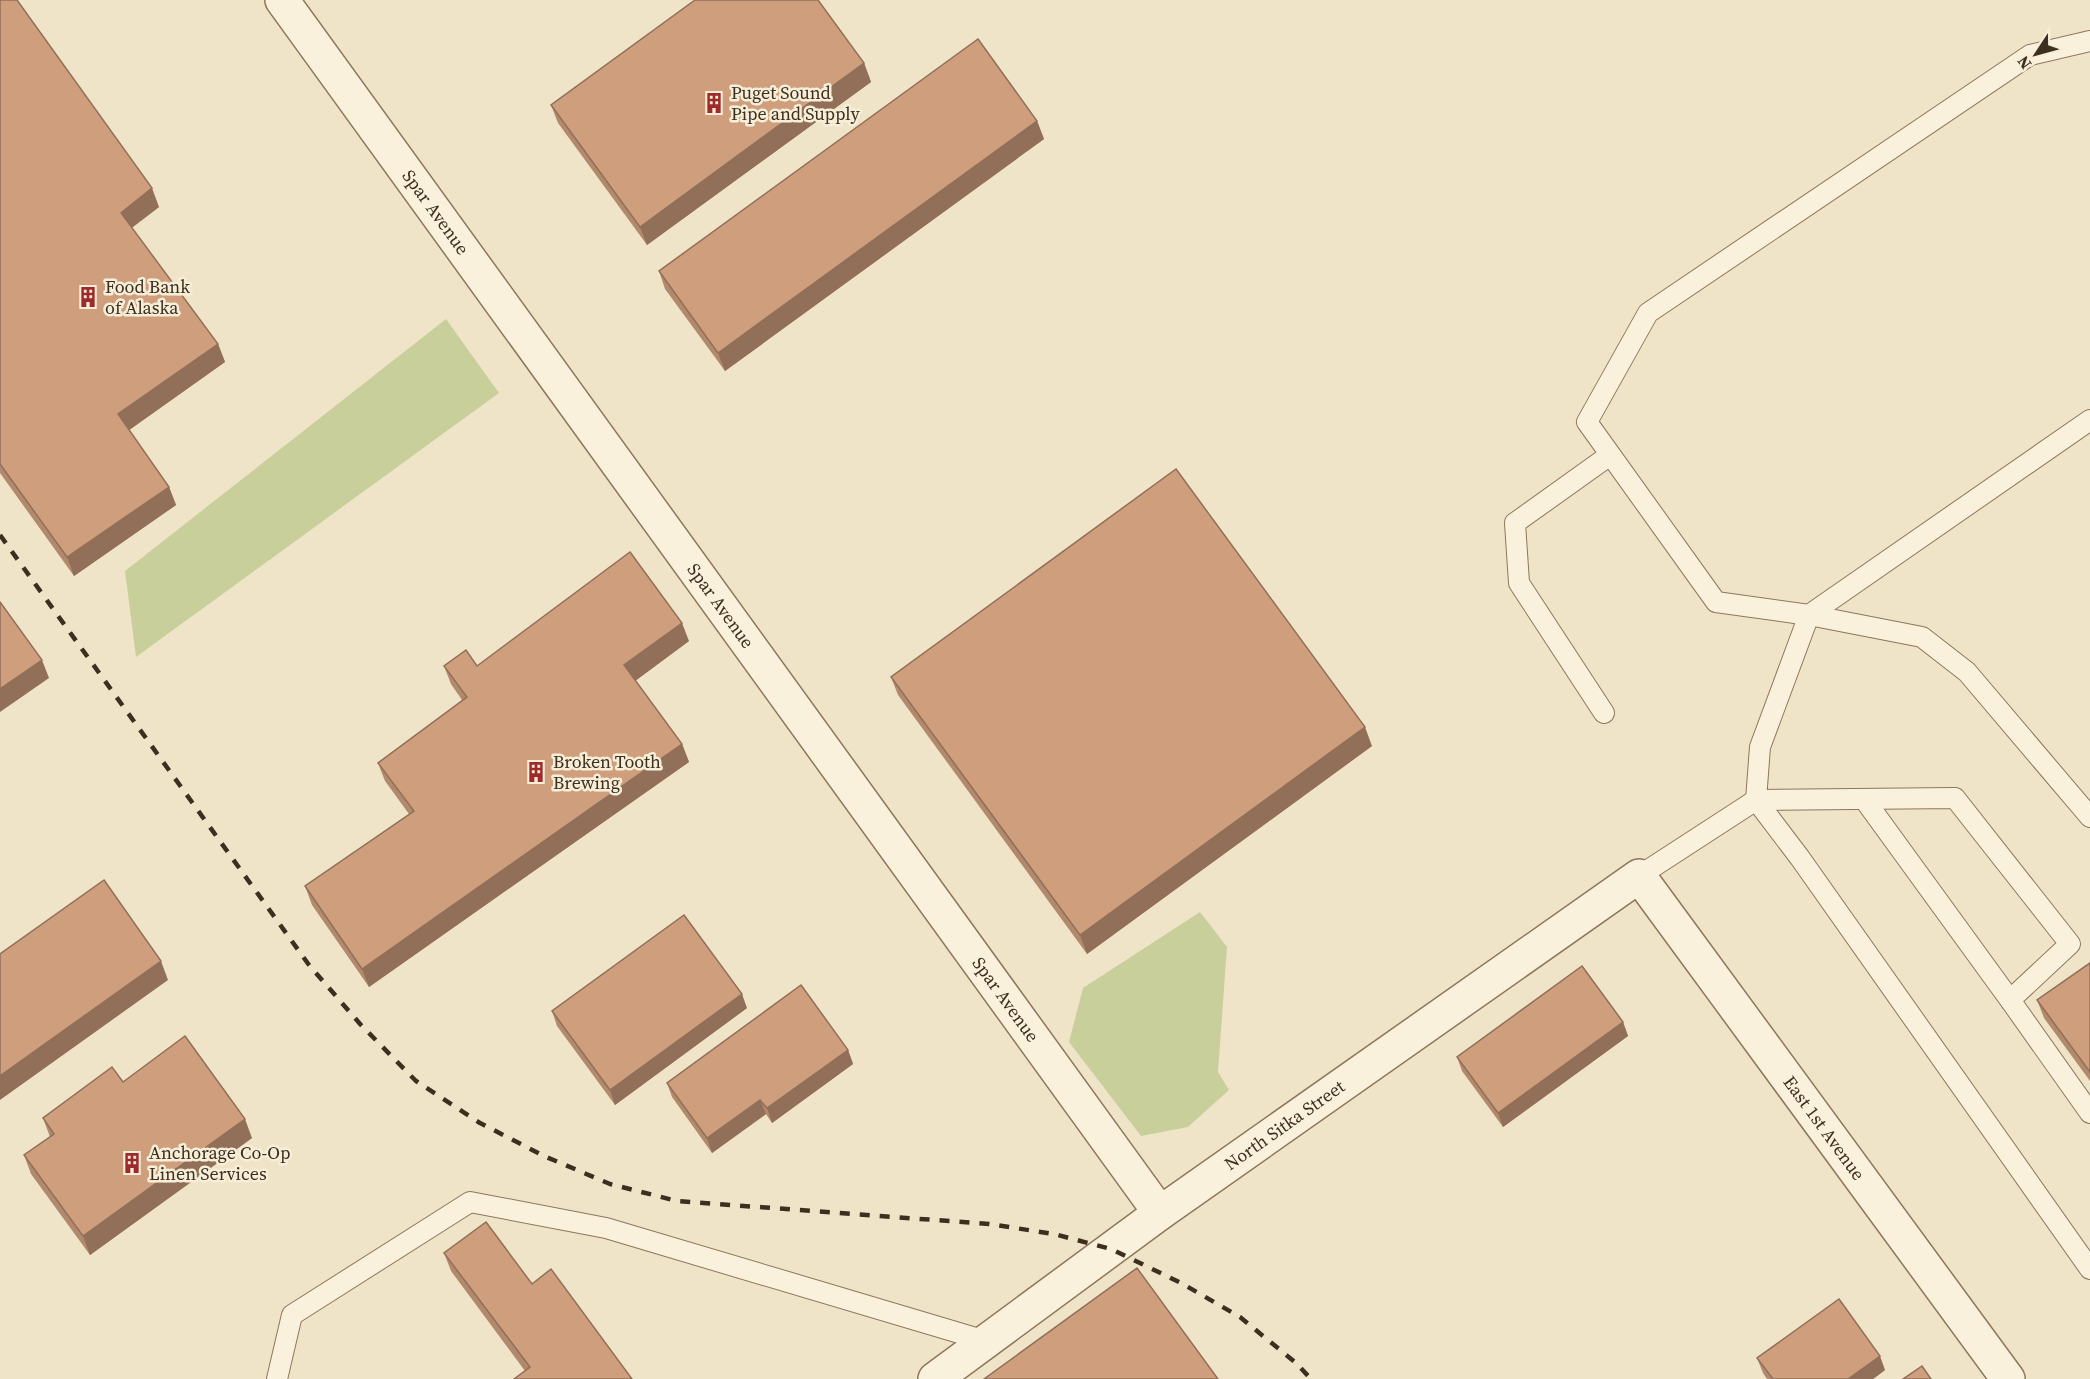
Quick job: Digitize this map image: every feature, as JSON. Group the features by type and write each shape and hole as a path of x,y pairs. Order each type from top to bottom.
{"street":[{"name":"Spar Avenue","path":"282,0 1160,1213"},
{"name":"North Sitka Street","path":"935,1379 1160,1213 1639,876"},
{"name":"East 1st Avenue","path":"1639,876 2008,1379"}],"lane":[{"path":"2090,40 2030,55 1648,313 1587,422 1716,603 1809,615 1922,637 1967,672 2090,817"},
{"path":"2090,420 1809,615 1760,747 1756,800 1800,858 2090,1269"},
{"path":"1604,713 1519,583 1515,523 1610,455"},
{"path":"1639,876 1756,800 1955,798 2070,944 2010,1000"},
{"path":"1864,799 2090,1113"},
{"path":"277,1379 292,1315 470,1202 606,1228 986,1341"}],"green space":[{"path":"446,319 499,393 136,657 125,571"},
{"path":"1200,912 1227,947 1218,1072 1229,1090 1188,1127 1141,1136 1069,1042 1083,988"}],"building":[{"name":"Food Bank of Alaska","path":"0,0 17,0 152,188 121,213 218,344 118,414 169,487 67,557 0,464"},
{"name":"Puget Sound Pipe and Supply","path":"695,0 818,0 864,63 640,227 551,105"},
{"path":"978,39 1037,121 718,353 659,271"},
{"path":"1176,469 1365,727 1080,935 891,677"},
{"name":"Broken Tooth Brewing","path":"630,552 682,623 624,665 682,744 362,969 305,886 414,811 378,763 467,697 444,666 466,650 477,666"},
{"path":"0,602 42,660 0,689"},
{"path":"104,880 161,961 0,1076 0,954"},
{"path":"684,915 742,994 610,1090 552,1011"},
{"path":"2090,963 2090,1072 2037,1000"},
{"path":"1582,966 1623,1022 1498,1113 1457,1057"},
{"path":"801,985 848,1050 767,1108 760,1100 707,1138 667,1083"},
{"name":"Anchorage Co-Op Linen Services","path":"185,1036 245,1119 83,1236 24,1155 54,1134 43,1118 112,1067 123,1082"},
{"path":"486,1222 532,1284 551,1269 632,1379 514,1379 530,1367 444,1253"},
{"path":"1137,1268 1218,1379 984,1379"},
{"path":"1839,1299 1880,1356 1848,1379 1773,1379 1757,1358"},
{"path":"1922,1366 1931,1379 1903,1379"}],"railway":[{"path":"0,535 309,965 361,1025 416,1081 480,1123 544,1156 610,1184 677,1201 989,1224 1054,1234 1111,1249 1181,1283 1240,1317 1296,1363 1311,1379"}],"place":[{"name":"Puget Sound Pipe and Supply","path":"714,103"},
{"name":"Food Bank of Alaska","path":"88,297"},
{"name":"Broken Tooth Brewing","path":"536,772"},
{"name":"Anchorage Co-Op Linen Services","path":"132,1163"}]}
